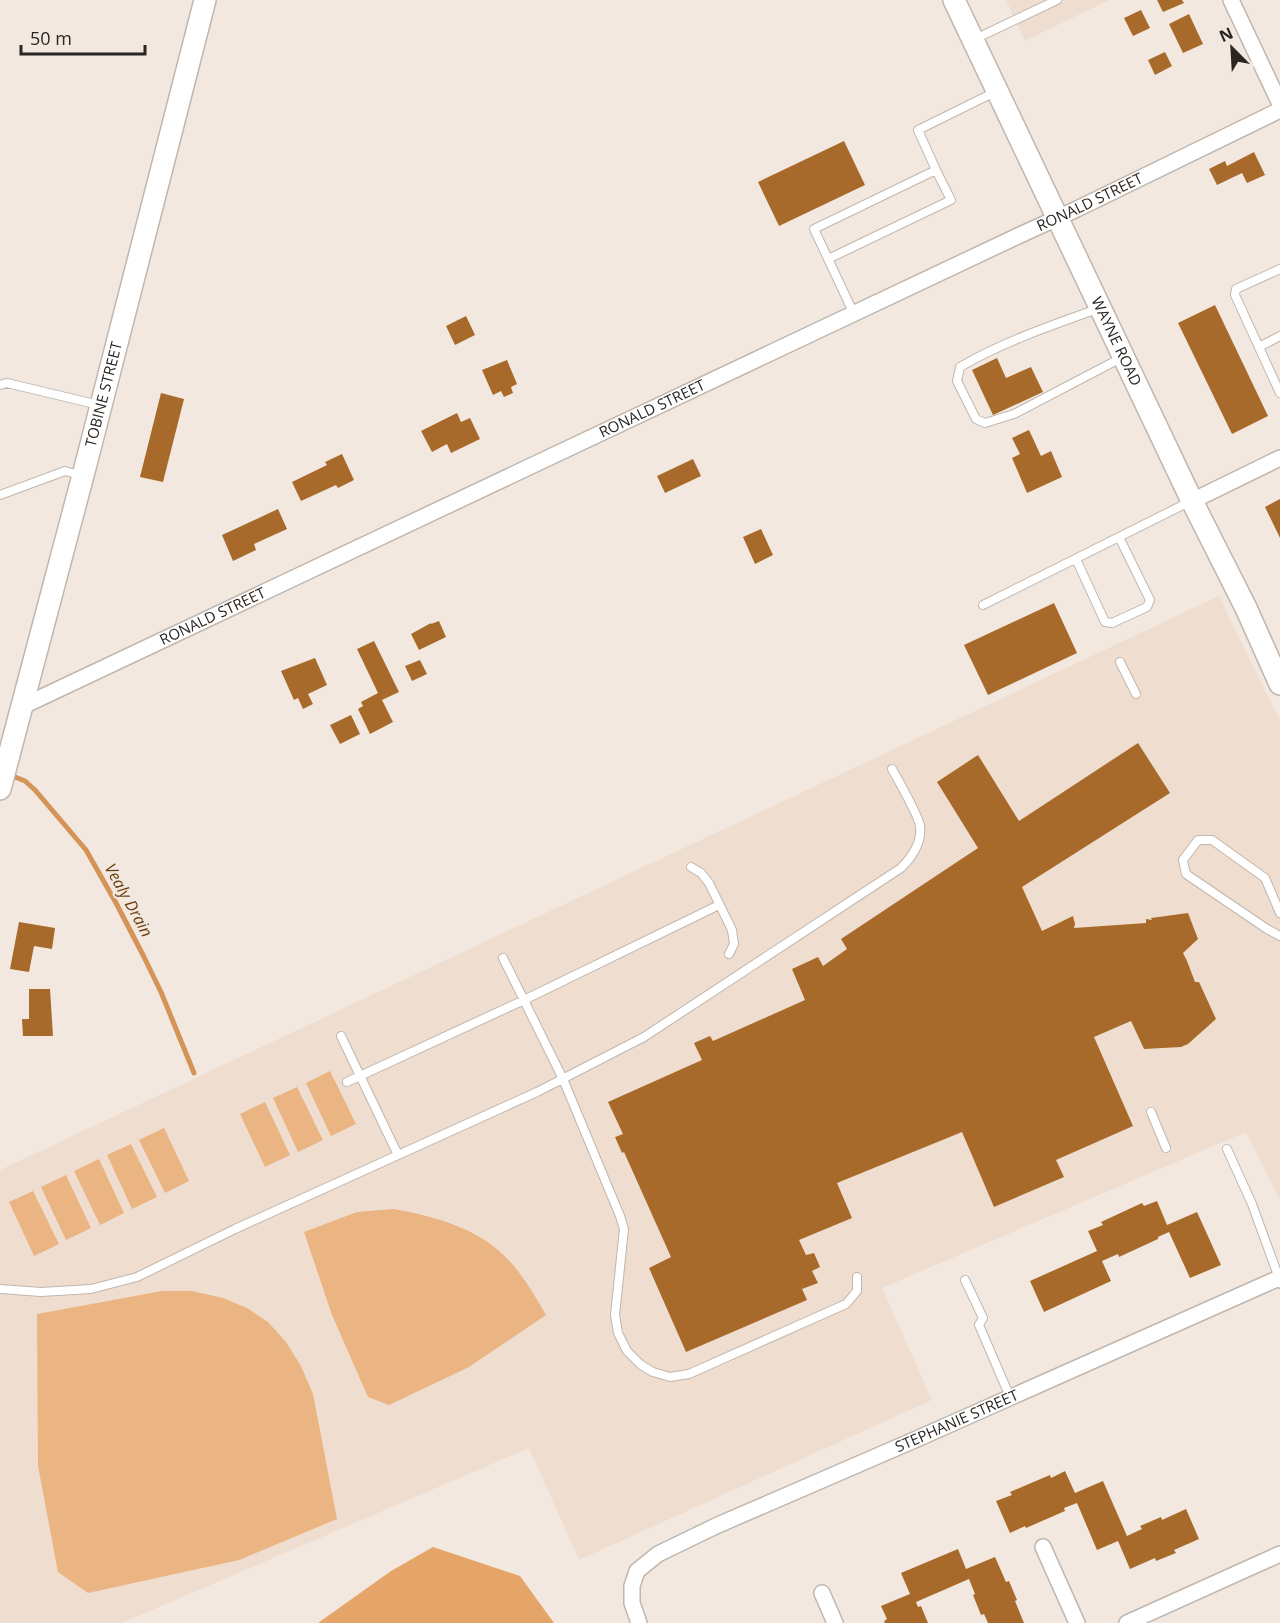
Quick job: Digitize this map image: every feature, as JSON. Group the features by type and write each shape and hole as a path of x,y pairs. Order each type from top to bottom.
{"street":[{"name":"TOBINE STREET","path":"0,789 83,476 204,0"},
{"name":"WAYNE ROAD","path":"954,0 1192,501 1246,608 1280,684"},
{"path":"1231,0 1280,104"},
{"name":"RONALD STREET","path":"21,707 1077,210 1280,110"},
{"path":"1192,501 1280,458"},
{"name":"STEPHANIE STREET","path":"639,1623 632,1603 632,1586 637,1571 658,1554 1279,1279"},
{"path":"1043,1547 1077,1623"},
{"path":"1127,1623 1280,1554"},
{"path":"822,1593 835,1623"}],"lane":[{"path":"973,40 1057,0"},
{"path":"828,259 951,200 918,130 998,91"},
{"path":"854,314 814,229 936,170"},
{"path":"1280,269 1236,289 1235,296 1280,393"},
{"path":"1101,308 982,354 960,368 957,381 976,419 985,423 1014,414 1124,356"},
{"path":"1259,347 1280,336"},
{"path":"0,385 7,383 101,406"},
{"path":"0,495 65,471 83,476"},
{"path":"983,605 1192,501"},
{"path":"1076,559 1105,622 1112,623 1147,607 1150,600 1119,537"},
{"path":"1120,662 1136,694"},
{"path":"0,1289 41,1292 91,1289 137,1277 235,1229 526,1097 644,1037 901,868 911,858 918,842 920,825 892,769"},
{"path":"1280,913 1265,878 1212,840 1198,840 1183,860 1186,874 1280,936"},
{"path":"691,867 701,873 709,883 732,930 734,944 729,954"},
{"path":"347,1082 524,1000 719,905"},
{"path":"503,958 563,1079 620,1216 624,1229 615,1315 618,1333 627,1351 641,1365 653,1372 670,1377 689,1374 846,1304 857,1291 857,1277"},
{"path":"341,1036 398,1155"},
{"path":"1151,1112 1166,1148"},
{"path":"1227,1149 1252,1204 1279,1279"},
{"path":"965,1280 983,1318 979,1324 1010,1397"}],"shaded area":[{"path":"1006,0 1109,0 1025,41"},
{"path":"1219,596 1280,721 1280,1200 1246,1132 882,1288 932,1400 579,1560 529,1448 122,1623 0,1623 0,1170"},
{"path":"330,1071 356,1124 331,1136 306,1083"},
{"path":"297,1087 323,1140 298,1152 273,1098"},
{"path":"265,1102 290,1155 265,1167 240,1114"},
{"path":"164,1128 189,1181 165,1193 139,1140"},
{"path":"131,1144 157,1197 132,1209 107,1155"},
{"path":"99,1159 124,1213 100,1225 74,1171"},
{"path":"66,1175 91,1228 66,1240 41,1187"},
{"path":"33,1191 59,1244 34,1256 9,1202"},
{"path":"394,1209 458,1226 488,1242 518,1271 546,1315 469,1367 389,1405 368,1397 332,1315 304,1232 357,1212"},
{"path":"162,1291 192,1291 223,1298 247,1308 268,1322 286,1342 301,1366 313,1394 337,1519 239,1560 88,1593 58,1572 38,1466 37,1314"},
{"path":"433,1547 520,1576 554,1623 318,1623 391,1571"}],"building":[{"path":"1157,0 1182,0 1184,3 1163,12"},
{"path":"1141,10 1150,28 1133,36 1124,18"},
{"path":"1189,14 1203,44 1183,53 1169,24"},
{"path":"1165,52 1172,66 1155,75 1148,60"},
{"path":"844,141 865,185 779,226 758,182"},
{"path":"1254,152 1265,175 1247,183 1242,173 1217,185 1209,169 1225,161 1227,166"},
{"path":"1215,305 1268,416 1232,434 1178,323"},
{"path":"466,316 475,335 455,345 446,326"},
{"path":"997,358 1006,378 1031,367 1043,392 993,415 972,370"},
{"path":"507,360 517,384 511,387 513,393 504,397 501,391 493,395 482,370"},
{"path":"161,393 184,399 163,482 140,477"},
{"path":"457,413 461,422 470,418 480,439 451,453 447,444 432,452 421,431"},
{"path":"1029,430 1041,456 1051,451 1062,477 1027,493 1012,458 1020,454 1012,438"},
{"path":"342,454 354,480 338,488 336,485 301,501 292,482 327,465 325,462"},
{"path":"693,459 701,476 665,493 657,476"},
{"path":"1280,499 1280,538 1265,507"},
{"path":"278,509 287,529 254,544 256,550 233,561 222,535"},
{"path":"761,529 773,555 755,564 743,537"},
{"path":"1054,603 1077,653 988,695 964,645"},
{"path":"439,621 446,637 419,650 411,634"},
{"path":"374,641 399,692 382,700 393,722 370,734 358,709 363,706 361,702 378,693 357,649"},
{"path":"315,658 327,685 308,694 313,704 303,709 298,698 294,700 281,671"},
{"path":"420,660 427,674 412,681 405,666"},
{"path":"351,715 360,734 340,744 330,725"},
{"path":"1138,743 1170,793 1022,887 1042,931 1073,916 1074,928 1146,923 1146,919 1152,920 1151,918 1188,913 1198,939 1183,953 1195,982 1199,982 1216,1019 1188,1044 1181,1047 1144,1049 1131,1021 1094,1037 1133,1126 1056,1160 1064,1177 994,1207 962,1132 837,1183 852,1218 799,1240 806,1255 814,1253 820,1267 812,1271 818,1283 802,1289 807,1300 686,1352 649,1268 671,1257 624,1152 622,1153 615,1137 623,1134 608,1102 702,1060 694,1043 710,1036 713,1041 805,1000 792,969 818,957 823,966 847,949 841,939 978,848 937,782 978,755 1019,821"},
{"path":"19,922 55,928 52,949 34,946 29,972 10,969"},
{"path":"29,989 50,989 53,1036 23,1036 22,1019 29,1019"},
{"path":"1157,1201 1167,1225 1197,1212 1221,1265 1190,1278 1169,1232 1119,1257 1118,1254 1102,1261 1111,1281 1044,1312 1030,1281 1097,1251 1088,1231 1103,1225 1101,1222 1142,1203 1144,1206"},
{"path":"1065,1471 1075,1493 1103,1481 1127,1536 1142,1529 1140,1526 1161,1517 1162,1520 1186,1509 1199,1539 1174,1550 1176,1553 1156,1561 1155,1558 1130,1569 1118,1541 1097,1550 1077,1503 1064,1508 1065,1511 1010,1533 996,1501 1012,1495 1010,1492"},
{"path":"958,1549 966,1569 995,1557 1006,1582 1009,1581 1024,1623 988,1623 984,1614 981,1615 969,1579 916,1602 918,1607 921,1606 928,1623 885,1623 887,1619 881,1606 910,1594 901,1573"}],"waterway":[{"name":"Vealy Drain","path":"10,775 25,781 35,790 86,850 161,992 194,1073"}]}
